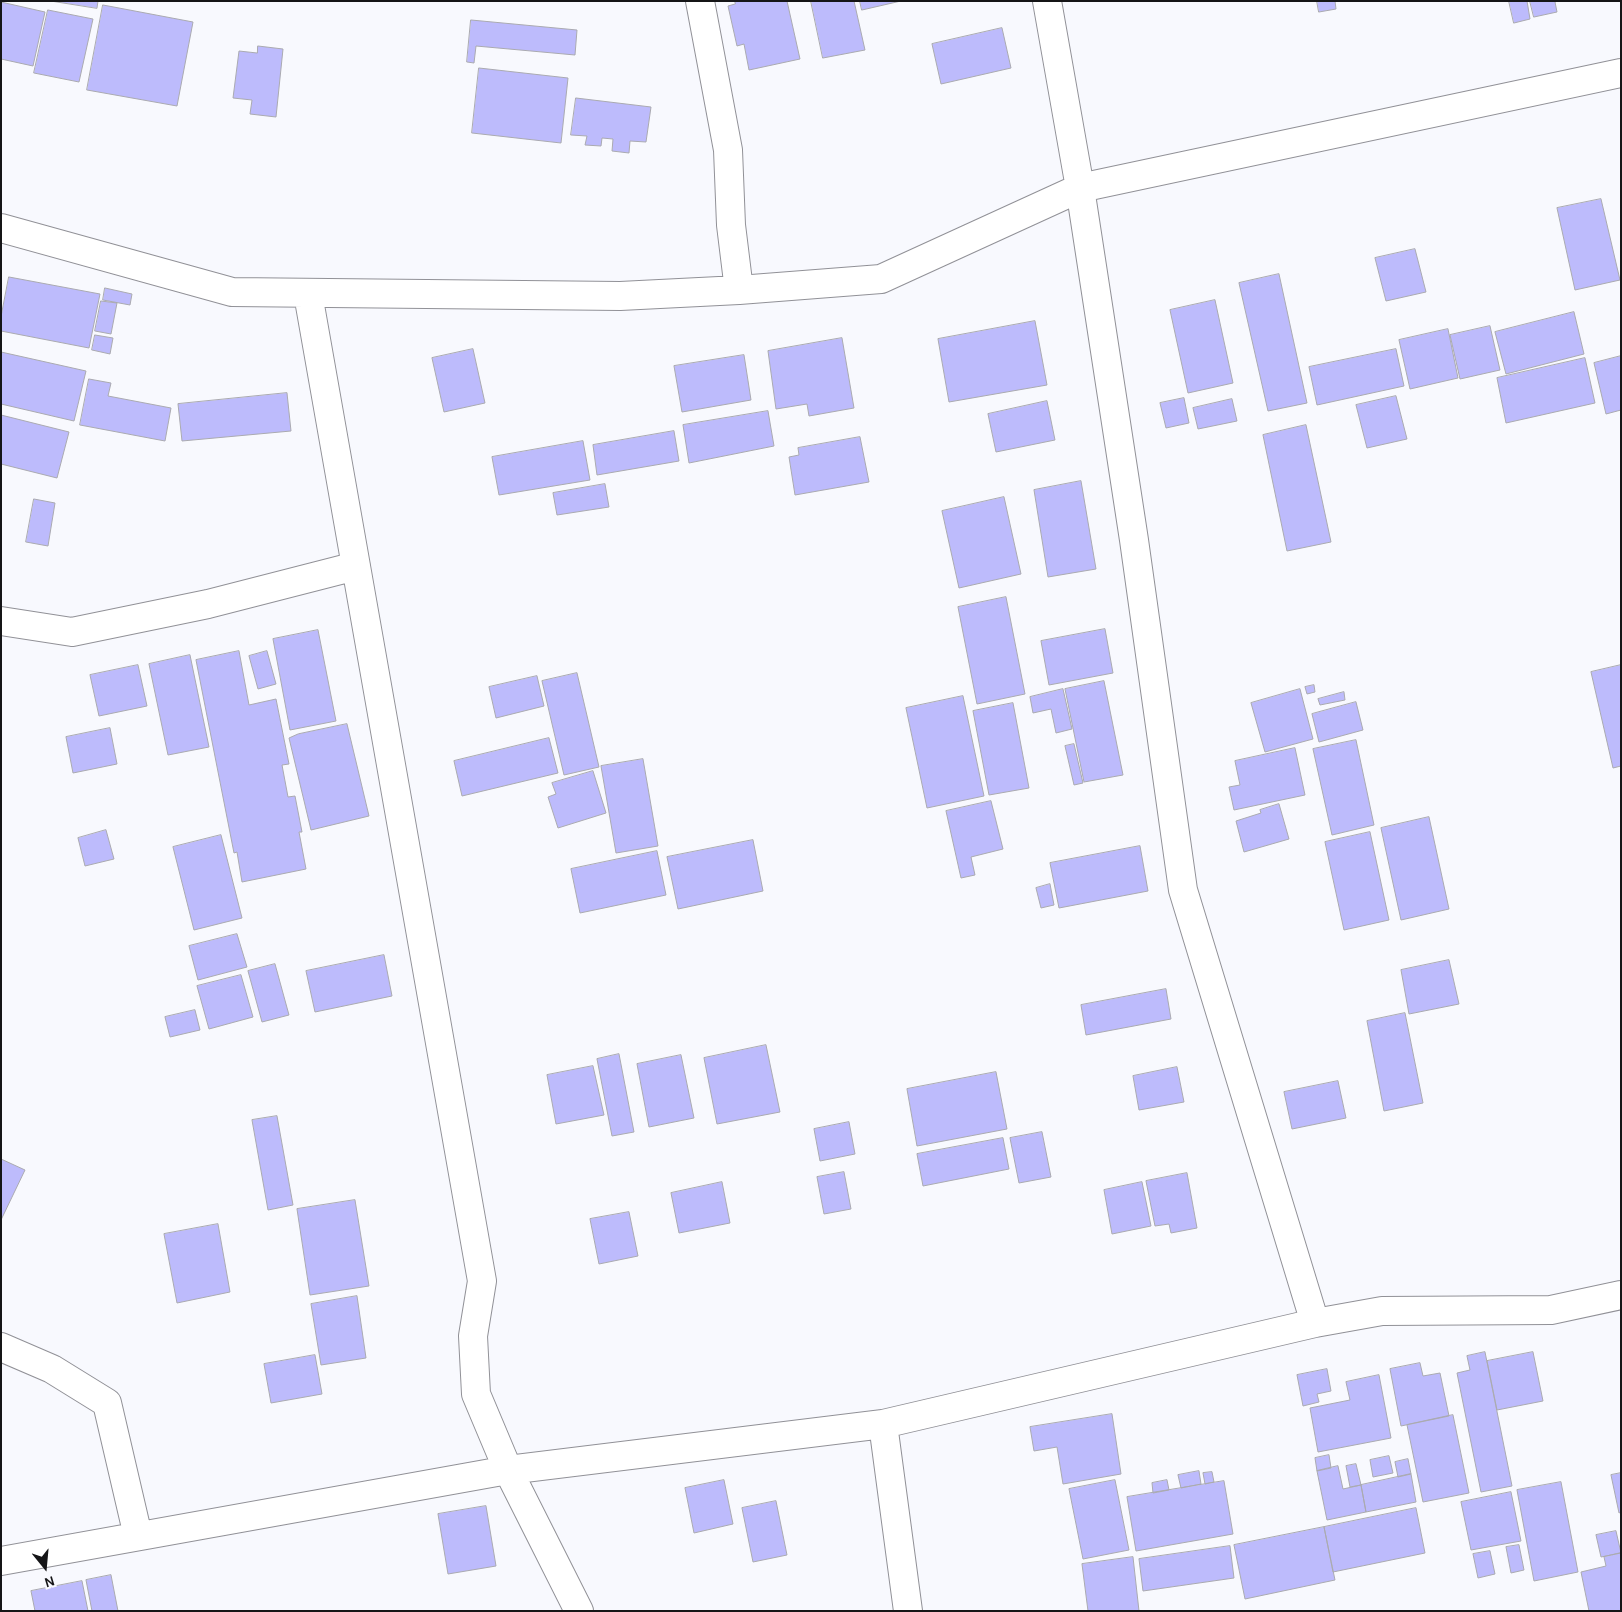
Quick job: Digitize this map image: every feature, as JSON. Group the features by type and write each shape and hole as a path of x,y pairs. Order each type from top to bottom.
{"street":[{"path":"700,1 728,150 731,225 739,290"},
{"path":"1047,1 1080,188 1134,540 1184,890 1315,1323"},
{"path":"1,228 232,292 620,296 881,280 1080,188 1621,73"},
{"path":"308,294 482,1281 473,1336 476,1394 508,1470 579,1611"},
{"path":"1,621 72,632 208,604 356,566"},
{"path":"1,1561 508,1470 882,1424 1315,1323 1382,1311 1551,1310 1621,1295"},
{"path":"1,1347 52,1369 107,1403 138,1536"},
{"path":"882,1424 908,1611"}],"building":[{"path":"51,1 98,1 97,8"},
{"path":"735,1 787,1 800,59 749,70 744,44 737,46 728,6 735,4"},
{"path":"811,1 854,1 865,50 823,58"},
{"path":"860,1 901,1 862,10"},
{"path":"1317,1 1335,1 1336,9 1319,12"},
{"path":"1509,1 1527,1 1530,19 1514,23"},
{"path":"1530,1 1557,1 1555,2 1557,12 1534,17"},
{"path":"1,2 45,12 33,66 1,59"},
{"path":"103,5 193,22 177,106 87,90"},
{"path":"48,10 93,19 79,82 34,73"},
{"path":"471,20 577,30 575,55 476,46 474,63 467,62"},
{"path":"1002,28 1011,68 941,84 932,44"},
{"path":"258,46 283,49 276,117 250,114 252,100 233,98 239,51 257,53"},
{"path":"479,68 568,78 561,143 472,133"},
{"path":"576,98 651,107 646,142 630,141 629,153 612,151 613,139 602,138 601,146 585,145 587,136 571,135"},
{"path":"1601,199 1620,280 1575,290 1557,208"},
{"path":"1415,249 1426,292 1386,301 1375,258"},
{"path":"1279,274 1307,403 1268,411 1239,283"},
{"path":"9,277 100,294 89,348 1,331 1,317"},
{"path":"105,288 132,294 130,305 103,300"},
{"path":"1215,300 1233,383 1188,393 1170,310"},
{"path":"101,301 117,303 111,334 95,331"},
{"path":"1574,312 1584,354 1506,374 1495,332"},
{"path":"1035,321 1047,385 949,402 938,339"},
{"path":"1490,326 1500,370 1460,379 1450,335"},
{"path":"1448,329 1458,378 1410,389 1399,340"},
{"path":"95,335 113,338 110,354 92,350"},
{"path":"842,338 854,408 809,416 807,404 776,409 768,351"},
{"path":"473,349 485,403 444,412 432,358"},
{"path":"1396,349 1404,386 1317,405 1309,367"},
{"path":"1,352 86,371 74,421 1,404"},
{"path":"744,355 751,400 682,412 674,366"},
{"path":"1621,356 1621,410 1606,414 1594,363"},
{"path":"1585,358 1595,403 1506,423 1497,378"},
{"path":"89,379 111,383 108,396 171,408 165,441 80,425"},
{"path":"287,393 291,431 182,441 178,404"},
{"path":"1396,396 1407,439 1367,448 1356,405"},
{"path":"1184,398 1189,423 1166,428 1160,403"},
{"path":"1232,399 1237,421 1198,429 1193,408"},
{"path":"1047,401 1055,440 996,452 988,414"},
{"path":"768,411 774,446 689,463 683,425"},
{"path":"1,415 69,432 57,478 1,464"},
{"path":"1306,425 1331,542 1287,551 1263,435"},
{"path":"674,431 679,461 597,475 593,445"},
{"path":"860,437 869,482 795,495 789,457 799,455 798,448"},
{"path":"583,441 590,480 499,495 492,457"},
{"path":"1081,481 1096,569 1048,577 1034,490"},
{"path":"605,484 609,507 557,515 553,493"},
{"path":"1004,497 1021,574 959,588 942,511"},
{"path":"34,499 55,503 48,546 26,542"},
{"path":"1006,597 1025,694 977,704 958,607"},
{"path":"1105,629 1113,673 1049,685 1041,641"},
{"path":"318,630 336,721 290,730 273,639"},
{"path":"239,651 249,705 276,699 289,764 282,765 288,797 295,796 302,832 299,832 306,869 242,882 237,852 234,853 196,660"},
{"path":"267,651 276,684 258,689 249,656"},
{"path":"190,655 209,747 168,755 149,664"},
{"path":"138,665 147,706 99,716 90,675"},
{"path":"1621,665 1621,766 1613,768 1591,672"},
{"path":"577,673 599,767 564,775 542,681"},
{"path":"537,676 544,706 496,718 489,687"},
{"path":"1104,681 1123,775 1084,782 1065,689"},
{"path":"1314,685 1315,692 1307,694 1305,687"},
{"path":"1063,689 1072,729 1056,733 1051,709 1033,713 1030,697"},
{"path":"1300,689 1313,739 1265,752 1251,703"},
{"path":"1344,692 1345,700 1320,705 1318,699"},
{"path":"963,696 984,796 927,808 906,708"},
{"path":"1356,702 1363,730 1319,742 1312,714"},
{"path":"1013,703 1029,788 989,795 973,711"},
{"path":"347,724 369,816 311,830 289,738 298,734"},
{"path":"110,728 117,764 73,773 66,737"},
{"path":"549,738 558,773 462,796 454,761"},
{"path":"1356,740 1374,825 1332,835 1313,749"},
{"path":"1074,744 1083,783 1074,785 1065,746"},
{"path":"1295,748 1305,795 1234,810 1229,787 1240,785 1235,761"},
{"path":"643,759 658,846 616,853 601,766"},
{"path":"593,771 606,813 558,828 548,797 556,794 552,783"},
{"path":"991,801 1003,849 971,857 975,875 961,878 946,811"},
{"path":"1279,804 1289,839 1244,852 1236,821 1261,813 1260,810"},
{"path":"1429,817 1449,909 1401,920 1381,828"},
{"path":"106,830 114,859 85,866 78,838"},
{"path":"1370,832 1389,920 1344,930 1325,842"},
{"path":"221,835 242,918 194,930 173,847"},
{"path":"753,840 763,891 678,909 667,857"},
{"path":"1140,846 1148,891 1059,908 1050,863"},
{"path":"657,851 666,895 580,913 571,869"},
{"path":"1050,884 1054,905 1041,908 1036,888"},
{"path":"237,934 247,967 198,980 189,946"},
{"path":"384,955 392,996 315,1012 306,971"},
{"path":"1449,960 1459,1004 1409,1014 1401,970"},
{"path":"275,964 289,1015 262,1022 248,971"},
{"path":"241,975 253,1017 209,1029 197,986"},
{"path":"1166,989 1171,1019 1086,1035 1081,1005"},
{"path":"195,1010 200,1030 170,1037 165,1017"},
{"path":"1405,1013 1423,1103 1384,1111 1367,1021"},
{"path":"766,1045 780,1112 717,1124 704,1058"},
{"path":"619,1054 634,1132 612,1136 597,1059"},
{"path":"681,1055 694,1118 649,1127 637,1064"},
{"path":"593,1066 604,1115 556,1124 547,1075"},
{"path":"1177,1067 1184,1102 1139,1110 1133,1076"},
{"path":"996,1072 1007,1129 917,1146 907,1089"},
{"path":"1338,1081 1346,1118 1292,1129 1284,1092"},
{"path":"277,1116 293,1205 268,1210 252,1120"},
{"path":"849,1122 855,1154 820,1161 814,1129"},
{"path":"1042,1132 1051,1177 1019,1183 1010,1138"},
{"path":"1003,1138 1009,1169 923,1186 917,1154"},
{"path":"1,1159 25,1170 1,1220"},
{"path":"844,1172 851,1209 824,1214 817,1177"},
{"path":"1187,1173 1197,1228 1171,1233 1169,1224 1155,1226 1146,1181"},
{"path":"722,1182 730,1223 679,1233 671,1193"},
{"path":"1142,1182 1151,1226 1112,1234 1104,1190"},
{"path":"355,1200 369,1286 310,1295 297,1209"},
{"path":"629,1212 638,1256 599,1264 590,1219"},
{"path":"218,1224 230,1292 177,1303 164,1234"},
{"path":"357,1296 366,1358 321,1365 311,1304"},
{"path":"1485,1352 1512,1486 1481,1492 1457,1373 1470,1370 1467,1356"},
{"path":"1533,1352 1543,1401 1497,1410 1487,1361"},
{"path":"315,1355 322,1394 271,1403 264,1364"},
{"path":"1420,1363 1423,1376 1440,1373 1449,1416 1401,1426 1390,1369"},
{"path":"1327,1369 1331,1391 1317,1394 1319,1402 1303,1406 1297,1375"},
{"path":"1379,1375 1391,1438 1318,1452 1310,1408 1350,1400 1346,1382"},
{"path":"1112,1414 1121,1474 1063,1484 1057,1447 1034,1451 1030,1427"},
{"path":"1453,1415 1469,1493 1423,1502 1407,1425"},
{"path":"1329,1455 1331,1468 1317,1471 1315,1458"},
{"path":"1389,1456 1393,1473 1373,1477 1370,1460"},
{"path":"1408,1459 1411,1474 1398,1477 1395,1462"},
{"path":"1356,1464 1361,1485 1350,1487 1346,1466"},
{"path":"1338,1466 1343,1489 1361,1485 1366,1512 1327,1520 1317,1471"},
{"path":"1199,1471 1201,1484 1181,1488 1178,1475"},
{"path":"1212,1472 1214,1482 1205,1484 1203,1473"},
{"path":"1621,1473 1621,1512 1619,1513 1611,1475"},
{"path":"1411,1474 1416,1502 1366,1512 1361,1485"},
{"path":"724,1480 733,1524 694,1533 685,1488"},
{"path":"1115,1480 1129,1550 1083,1559 1069,1489"},
{"path":"1167,1480 1169,1490 1153,1493 1152,1483"},
{"path":"1224,1481 1233,1534 1136,1551 1127,1497"},
{"path":"1561,1482 1578,1572 1534,1581 1517,1490"},
{"path":"1511,1492 1521,1541 1471,1550 1461,1502"},
{"path":"776,1501 787,1555 753,1562 742,1508"},
{"path":"486,1506 496,1566 448,1574 438,1514"},
{"path":"1416,1508 1425,1553 1333,1572 1324,1527"},
{"path":"1324,1527 1335,1580 1245,1599 1234,1545"},
{"path":"1616,1531 1621,1553 1601,1557 1596,1535"},
{"path":"1519,1545 1524,1570 1511,1573 1506,1547"},
{"path":"1230,1546 1234,1578 1143,1591 1139,1559"},
{"path":"1490,1551 1495,1574 1478,1578 1473,1554"},
{"path":"1621,1553 1621,1611 1589,1611 1581,1572 1606,1566 1604,1557"},
{"path":"1133,1557 1139,1611 1088,1611 1082,1564"},
{"path":"111,1575 118,1611 92,1611 86,1580"},
{"path":"82,1581 88,1611 35,1611 31,1591"}]}
